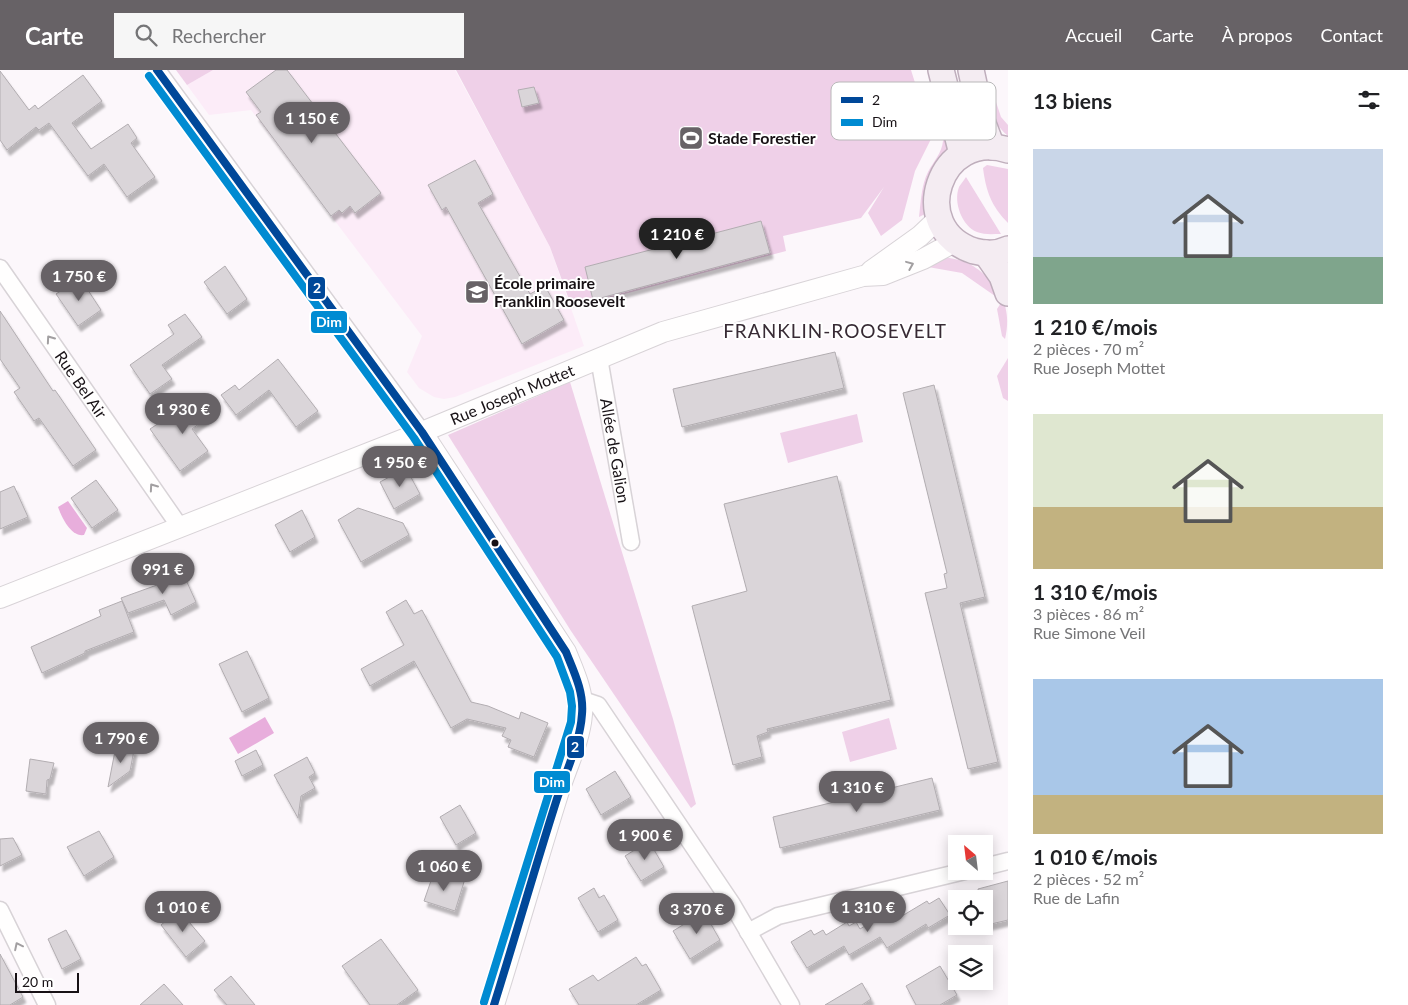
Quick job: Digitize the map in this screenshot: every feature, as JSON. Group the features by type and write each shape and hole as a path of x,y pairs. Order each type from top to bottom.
{"main road":[{"path":"958,140 962,154"},
{"path":"1000,149 977,148 962,154 950,163 942,175 937,188 936,203 939,218 946,231 956,241 968,249 997,251 1008,293"}],"street":[{"path":"157,70 422,432 566,652 576,675 582,700 582,716 577,740 556,801 494,1005"},
{"name":"Rue Joseph Mottet","path":"863,276 920,236 939,218"},
{"name":"Rue Joseph Mottet","path":"0,598 422,432 663,332 863,276 883,275 924,259 956,241"},
{"name":"Rue Bel Air","path":"0,268 180,527"},
{"name":"Allée de Galion","path":"599,358 631,542"},
{"path":"582,700 598,705 732,904 791,1005"},
{"path":"993,865 1008,861"},
{"path":"748,932 778,916 948,875"},
{"path":"0,910 47,1005"}],"shaded area":[{"path":"176,70 213,70 187,85"},
{"path":"213,70 455,70 550,247 584,346 455,397 444,399 434,397 419,388 407,372 422,336 251,110 209,115 187,85"},
{"path":"456,70 911,70 915,82 831,82 831,140 930,140 915,171 902,220 881,236 868,213 884,187 861,218 783,236 786,251 572,308 550,247"},
{"path":"996,102 1001,117 1008,125 1008,136 996,121"},
{"path":"943,140 949,140 948,150 926,199 925,214 919,217 924,183"},
{"path":"987,165 1008,169 1008,223 993,204 988,191 983,168"},
{"path":"966,177 1001,234 977,232 967,225 963,219 958,206 957,193"},
{"path":"943,257 962,261 976,268 988,278 1000,293 995,296 962,273 928,267"},
{"path":"1004,302 1007,320 1005,339 1002,336 997,309"},
{"path":"1008,358 1008,401 1003,398 997,376"},
{"path":"570,382 673,719 696,804 691,808 571,631 448,435"},
{"path":"857,414 863,442 788,463 780,433"},
{"path":"68,501 87,528 84,535 79,535 71,530 62,516 58,507"},
{"path":"265,717 274,733 238,754 229,738"},
{"path":"889,718 897,749 850,762 842,732"}],"building":[{"path":"276,70 287,70 381,193 355,213 350,206 342,213 339,210 331,216 256,115 261,112 246,92"},
{"path":"0,71 29,110 35,105 38,109 83,75 102,101 72,123 91,149 128,124 137,138 131,143 155,177 127,197 104,164 88,176 49,123 39,130 36,127 7,150 0,140"},
{"path":"534,87 539,103 522,107 518,90"},
{"path":"475,160 493,194 478,203 530,294 545,286 564,320 522,344 446,207 442,210 428,185"},
{"path":"761,221 770,253 593,300 585,267"},
{"path":"225,266 247,299 227,314 204,282"},
{"path":"80,278 101,310 78,326 56,294"},
{"path":"0,311 53,391 55,390 96,450 73,466 39,418 34,421 14,392 20,388 0,359"},
{"path":"185,314 202,337 162,365 172,379 150,394 130,365 174,334 168,325"},
{"path":"835,352 844,388 682,427 673,389"},
{"path":"278,359 318,411 296,427 269,390 236,415 221,395 235,385 239,390"},
{"path":"934,385 985,597 960,603 998,762 968,769 925,593 947,588 944,574 947,573 903,393"},
{"path":"205,399 214,413 192,429 208,451 180,471 150,429 171,415 175,420"},
{"path":"406,468 420,494 394,509 380,482"},
{"path":"837,476 891,700 767,729 768,732 757,736 762,757 733,765 692,606 747,591 724,504"},
{"path":"96,480 118,510 92,528 71,498"},
{"path":"14,486 28,517 0,529 0,492"},
{"path":"358,508 403,523 409,535 361,562 338,520"},
{"path":"302,510 315,537 290,552 275,525"},
{"path":"181,569 196,602 171,615 164,600 128,613 121,598 157,585 155,582"},
{"path":"406,600 414,614 422,610 471,702 488,706 519,719 521,712 548,723 534,757 508,747 511,740 502,736 506,728 467,719 451,728 414,661 370,686 361,669 404,645 386,612"},
{"path":"122,601 134,632 85,651 85,653 42,673 31,647 101,616 99,610"},
{"path":"247,651 269,698 242,712 219,664"},
{"path":"116,746 134,750 131,766 130,771 108,787"},
{"path":"256,750 263,765 242,776 235,761"},
{"path":"307,757 315,773 309,777 315,788 301,796 298,818 274,775"},
{"path":"30,759 54,763 50,779 47,780 46,794 26,791"},
{"path":"615,771 631,797 601,815 586,789"},
{"path":"932,778 940,810 780,848 773,817"},
{"path":"460,805 476,833 456,845 440,817"},
{"path":"99,831 114,857 84,876 67,847"},
{"path":"13,838 22,855 0,866 0,839"},
{"path":"649,841 664,867 641,881 625,856"},
{"path":"434,872 464,882 455,911 424,901"},
{"path":"1008,881 1008,920 993,924 993,890 978,889"},
{"path":"594,888 599,898 604,895 618,920 598,932 578,898"},
{"path":"939,898 948,912 948,916 928,928 926,924 887,948 880,937 849,955 844,946 807,968 791,942 811,930 814,935 823,930 826,935 847,922 849,926 856,922 860,929 891,910 897,919 927,901 929,904"},
{"path":"179,910 205,941 186,957 161,925"},
{"path":"704,912 720,940 690,959 673,931"},
{"path":"66,930 81,959 62,969 48,939"},
{"path":"381,939 418,990 397,1005 370,1005 342,966"},
{"path":"0,954 23,997 10,1005 0,1005"},
{"path":"636,957 642,966 646,964 661,990 636,1005 579,1005 569,989 593,975 598,981"},
{"path":"940,966 948,980 948,990 954,990 957,995 940,1005 916,1005 906,986"},
{"path":"231,976 255,1005 227,1005 214,990"},
{"path":"862,983 871,999 862,1005 825,1005"},
{"path":"164,984 183,1005 140,1005"}],"transit line":[{"name":"2","path":"157,70 422,432 566,652 575,675 580,690 582,706 581,726 494,1005"},
{"name":"Dim","path":"149,76 414,438 557,657 570,692 572,706 571,722 484,1002"}],"place":[{"name":"Stade Forestier","path":"691,138"},
{"name":"École primaire Franklin Roosevelt","path":"477,292"}],"district":[{"name":"FRANKLIN-ROOSEVELT","path":"835,331"}]}
